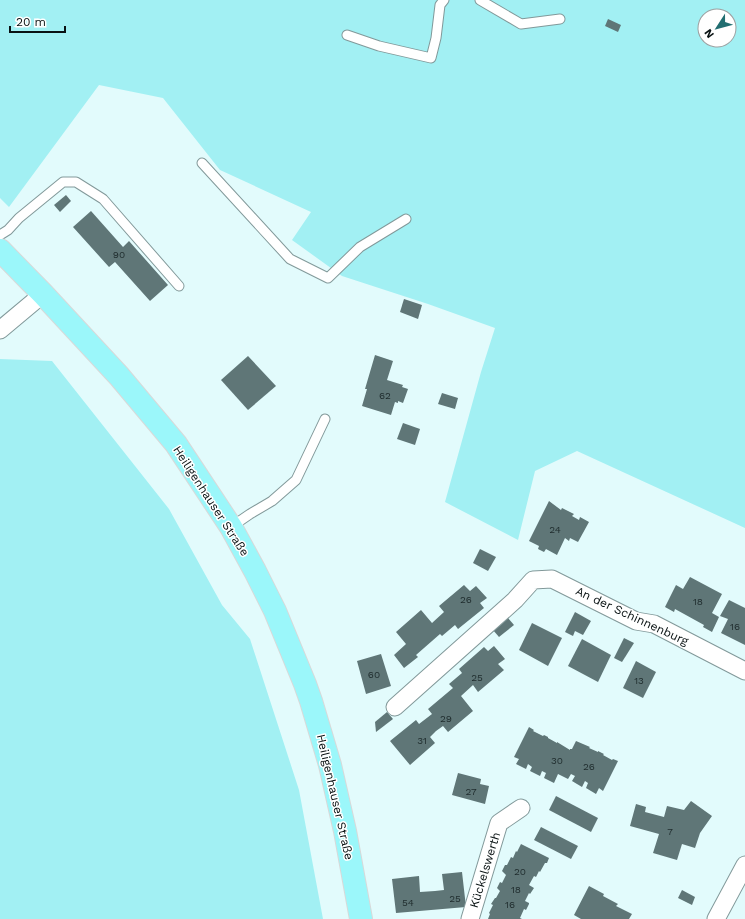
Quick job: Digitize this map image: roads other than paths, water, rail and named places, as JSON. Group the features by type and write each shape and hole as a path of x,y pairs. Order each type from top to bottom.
{"main road":[{"name":"Heiligenhauser Straße","path":"0,250 119,376 176,444 231,527 255,571 275,611 311,701 330,766 345,832 361,919"}],"street":[{"path":"0,330 43,294"},
{"name":"An der Schinnenburg","path":"396,707 515,600 533,580 552,579 636,621 654,624 745,671"},
{"name":"Kückelswerth","path":"470,919 499,823 521,808"},
{"path":"716,919 745,865"}],"lane":[{"path":"347,35 378,46 432,58 440,5 444,0"},
{"path":"480,0 521,24 560,19"},
{"path":"202,163 290,259 328,278 360,248 406,220"},
{"path":"0,235 8,230 19,218 63,182 76,182 103,199 179,286"},
{"path":"231,527 250,514 272,502 296,480 325,419"}]}
